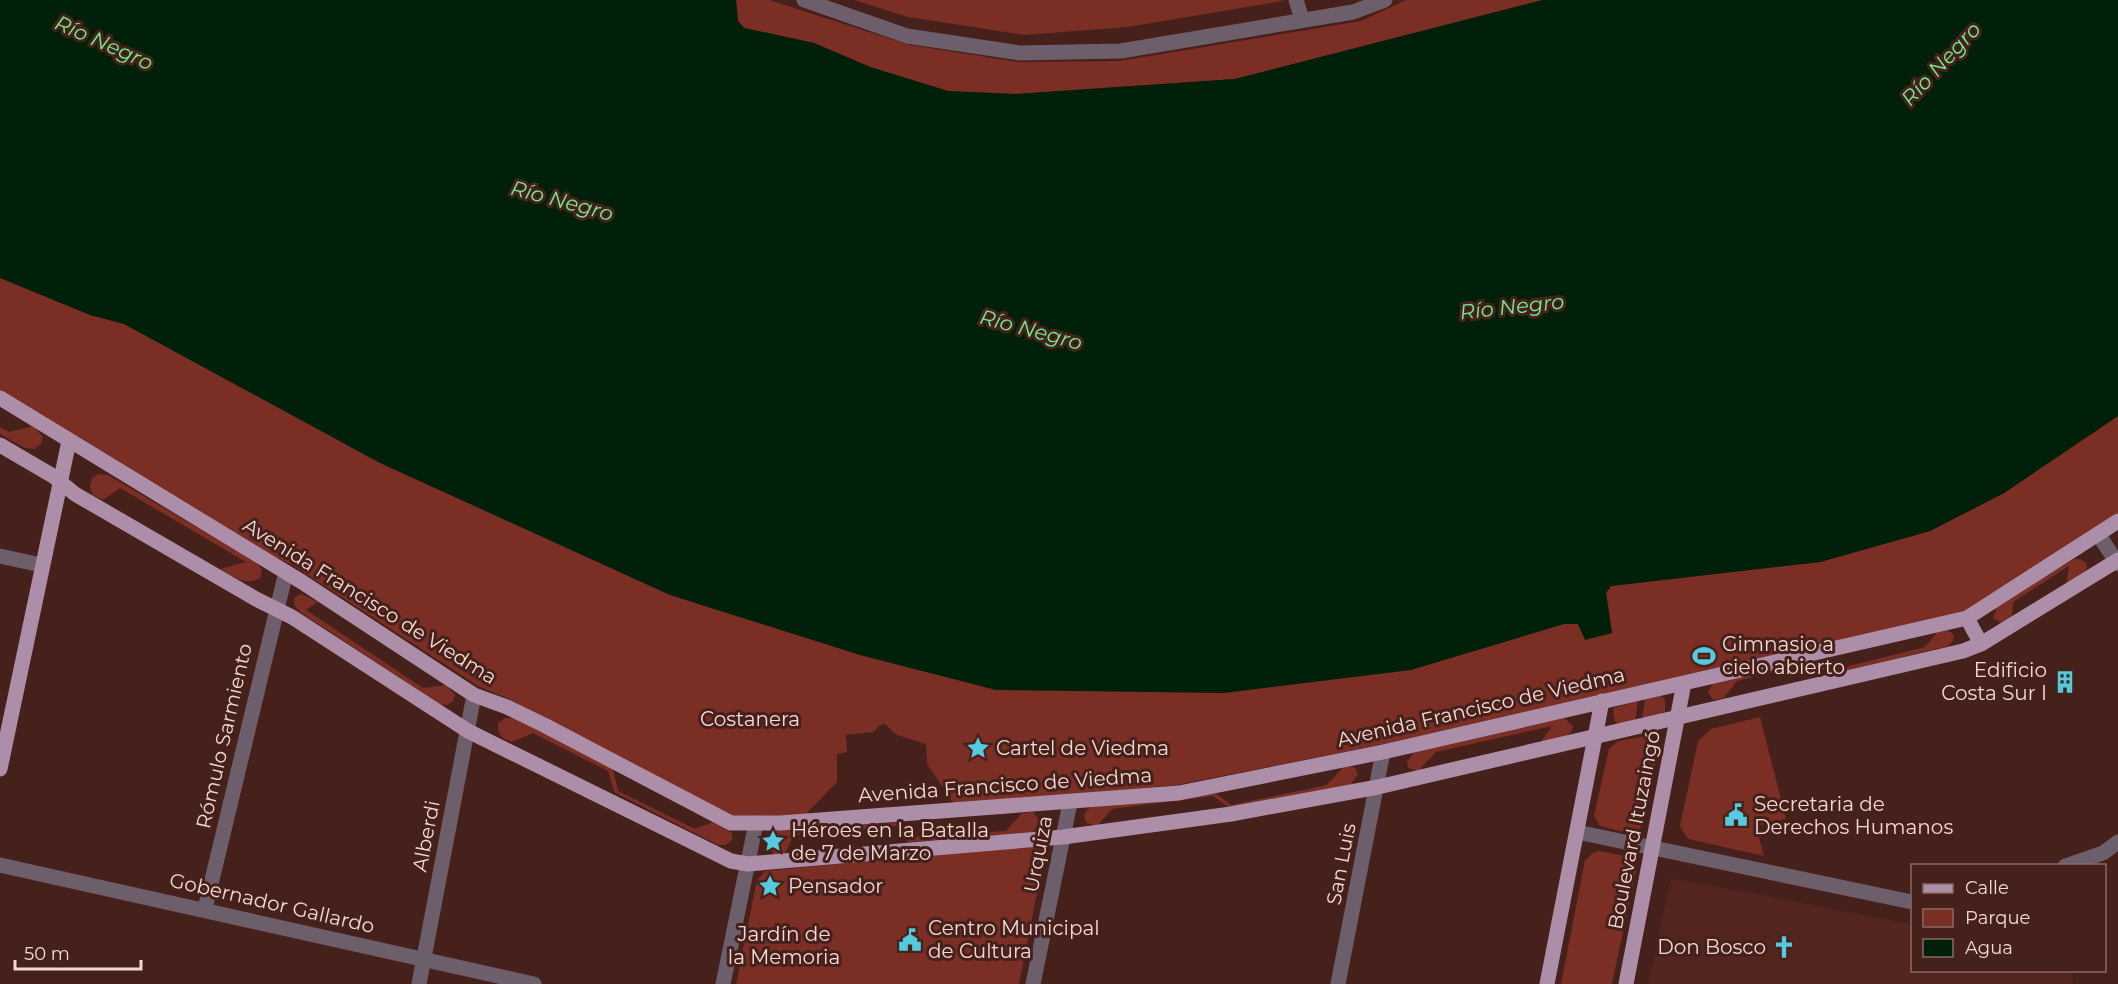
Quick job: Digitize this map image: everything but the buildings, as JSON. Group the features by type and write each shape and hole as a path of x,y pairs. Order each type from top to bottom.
{"main road":[{"name":"Avenida Francisco de Viedma","path":"0,398 286,572 474,695 507,707 544,725 731,823 1179,793 1383,752 1967,618 2118,521"},
{"path":"0,769 41,565 69,441"},
{"path":"0,445 59,481 85,500 276,609 468,731 731,861 748,864 1063,837 1231,814 1378,787 1677,718 1981,644 2117,562"},
{"path":"1967,618 1981,644"},
{"name":"Boulevard Ituzaingó","path":"1626,984 1684,683"},
{"path":"1547,984 1602,701"}],"street":[{"path":"804,0 907,36 1020,53 1121,51 1353,12 1385,0"},
{"path":"1296,0 1302,19"},
{"path":"2098,534 2117,562"},
{"path":"0,556 41,565"},
{"name":"Rómulo Sarmiento","path":"205,909 286,572"},
{"name":"Alberdi","path":"419,984 474,695"},
{"name":"San Luis","path":"1338,984 1383,752"},
{"name":"Urquiza","path":"1033,984 1070,802"},
{"path":"723,984 756,823"},
{"path":"1577,832 1911,903"},
{"path":"2071,864 2103,853 2118,842"},
{"name":"Gobernador Gallardo","path":"0,865 534,984"}],"shaded area":[{"name":"Don Bosco","path":"1671,878 1911,924 1911,972 2072,972 2073,984 1648,984"}],"green space":[{"path":"736,0 769,0 910,45 1018,62 1119,61 1361,21 1406,0 1543,0 1235,79 1015,94 948,91 870,67 814,43 744,28 738,21"},
{"path":"854,0 1282,1 1128,27 1024,35 908,17"},
{"name":"Costanera","path":"0,217 90,315 1564,624 1578,624 1586,639 1612,633 1606,593 1611,586 1820,562 1930,531 2004,493 2118,416 2118,513 1964,612 1384,744 1177,785 955,805 927,764 926,744 897,735 885,724 880,725 873,732 846,735 847,752 837,754 837,782 805,815 735,817 509,699 478,686 294,566 265,552 0,390"},
{"path":"33,426 43,437 41,444 34,449 25,448 0,434 0,427 9,432"},
{"path":"99,474 108,475 256,562 262,570 260,578 244,581 220,569 246,562 120,488 103,500 93,495 90,487 92,478"},
{"path":"2074,559 2080,559 2086,563 2087,568 2083,574 2066,585 2069,566 2013,602 2012,618 2003,624 1993,618 1997,606"},
{"path":"301,594 318,602 306,610 423,688 446,685 455,695 453,701 447,705 440,704 300,612 294,605 294,598"},
{"path":"1945,628 1954,635 1953,641 1948,646 1832,674 1809,663 1737,681 1724,698 1713,700 1708,692 1713,683 1809,660 1833,670 1925,647 1939,630"},
{"path":"1661,696 1665,699 1665,711 1642,719 1645,699"},
{"path":"1638,701 1635,721 1619,724 1614,721 1613,708"},
{"path":"1760,717 1786,819 1756,826 1764,856 1688,839 1680,826 1698,741 1711,729"},
{"path":"505,718 514,718 612,766 618,791 695,829 713,822 732,833 732,840 726,845 718,845 614,792 608,771 533,733 512,742 505,739 500,736 498,723"},
{"path":"1564,718 1573,726 1568,735 1560,739 1540,743 1552,726 1436,752 1418,771 1408,768 1407,762 1414,752"},
{"path":"1646,736 1653,738 1659,748 1643,824 1639,829 1629,832 1600,826 1594,816 1609,749 1618,741"},
{"path":"1345,765 1355,768 1358,774 1350,786 1230,808 1213,796 1112,809 1097,826 1086,823 1084,816 1093,806 1214,792 1231,805 1327,785"},
{"path":"1033,812 1040,822 1032,833 908,842 897,826 794,835 785,854 774,855 767,841 778,830 900,822 911,837 1006,831 1022,813"},
{"name":"Jardín de la Memoria","path":"1040,845 1045,851 1019,984 736,984 757,880 765,871"},
{"path":"1599,851 1630,857 1636,871 1612,984 1561,984 1585,860"}],"water":[{"name":"Río Negro","path":"0,0 736,0 738,21 744,28 814,43 870,67 948,91 1015,94 1235,79 1543,0 2118,0 2118,416 2004,493 1930,531 1820,562 1611,586 1606,593 1612,633 1585,640 1578,624 1564,624 1411,670 1224,693 996,690 860,655 670,595 380,463 124,324 90,315 0,278"}],"place":[{"name":"Gimnasio a cielo abierto","path":"1704,656"},
{"name":"Edificio Costa Sur I","path":"2065,682"},
{"name":"Cartel de Viedma","path":"978,748"},
{"name":"Secretaria de Derechos Humanos","path":"1736,815"},
{"name":"Héroes en la Batalla de 7 de Marzo","path":"773,841"},
{"name":"Pensador","path":"770,886"},
{"name":"Centro Municipal de Cultura","path":"910,940"},
{"name":"Don Bosco","path":"1784,947"}]}
